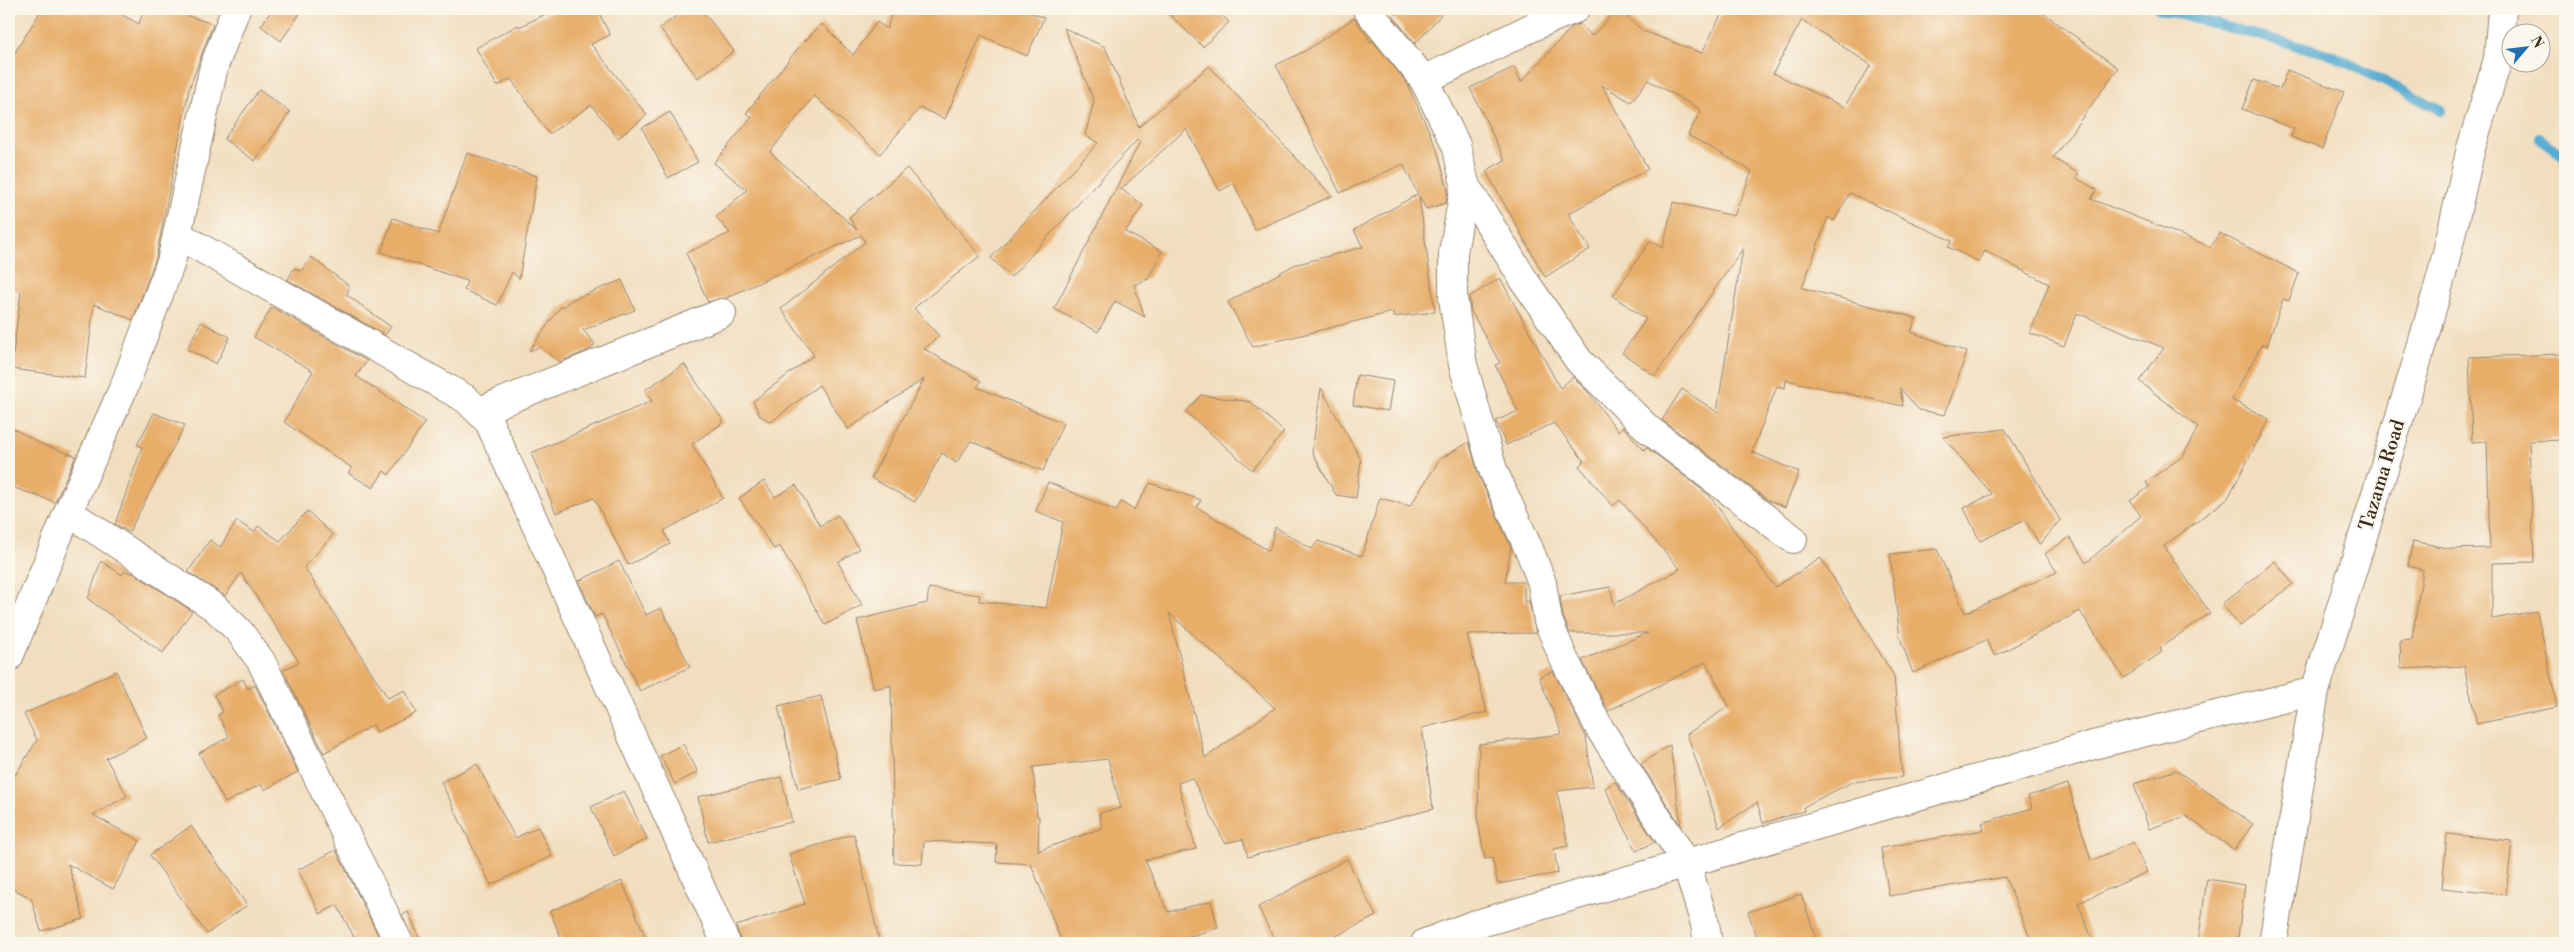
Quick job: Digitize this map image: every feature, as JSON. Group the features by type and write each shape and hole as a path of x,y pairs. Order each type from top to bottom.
{"street":[{"path":"9,657 68,512 124,387 171,262 214,66 236,9"},
{"path":"1367,9 1424,80 1456,145 1466,184 1524,280 1579,361 1648,429 1793,539"},
{"path":"1424,80 1543,22 1575,9"},
{"name":"Tazama Road","path":"2274,943 2315,691 2416,365 2439,283 2471,148 2498,59 2502,9"},
{"path":"1466,184 1453,253 1453,298 1463,365 1493,470 1531,554 1542,583 1548,621 1564,657 1600,729 1686,862 1705,924 1708,943"},
{"path":"178,235 466,399 489,422 726,943"},
{"path":"480,411 722,313"},
{"path":"68,512 214,606 239,631 261,661 399,943"},
{"path":"1425,943 1470,926 1686,862 2097,744 2315,691"}],"building":[{"path":"42,9 111,9 139,24 144,9 167,9 213,24 189,89 156,258 133,320 94,304 85,378 11,369 21,292 9,285 9,62"},
{"path":"272,9 303,9 281,41 261,26"},
{"path":"556,9 597,9 610,35 591,44 647,115 618,138 591,105 549,134 511,79 497,86 476,48 518,25 519,27"},
{"path":"686,9 701,9 734,51 698,78 660,28"},
{"path":"893,9 1023,9 1044,18 1027,56 981,35 945,119 920,108 880,154 814,96 770,152 857,230 849,217 907,168 980,256 914,308 939,336 924,349 981,381 977,387 1063,423 1043,471 971,441 956,463 942,453 915,502 871,478 924,379 848,429 819,385 771,422 760,416 753,401 814,355 781,309 865,242 861,235 726,298 708,302 686,253 730,233 716,217 747,190 714,163 752,117 746,113 800,46 822,24 853,55 877,22 887,29"},
{"path":"1164,9 1216,9 1229,22 1203,47"},
{"path":"1400,9 1446,9 1415,44 1393,16"},
{"path":"1618,9 1643,31 1702,53 1724,9 2038,9 2118,68 2053,158 2079,174 2076,178 2097,190 2091,199 2211,247 2219,233 2299,273 2289,301 2283,299 2267,346 2262,344 2232,400 2269,419 2228,498 2164,546 2210,613 2160,648 2162,652 2124,678 2080,611 1995,656 1986,640 1913,673 1900,638 1890,554 1937,549 1965,613 2057,572 2045,554 2070,537 2086,563 2141,516 2130,501 2149,487 2146,482 2183,456 2198,427 2139,381 2164,348 2077,313 2064,346 2030,333 2049,284 1985,251 1979,262 1948,247 1952,241 1850,193 1834,221 1828,217 1802,288 1916,318 1911,332 1967,352 1945,415 1919,410 1900,388 1903,406 1786,380 1785,388 1777,386 1752,452 1799,472 1785,507 1768,500 1662,420 1682,389 1717,412 1743,248 1655,376 1622,353 1646,319 1613,296 1650,241 1663,248 1673,202 1734,216 1752,171 1688,135 1701,110 1648,80 1631,102 1602,85 1648,169 1568,214 1590,249 1545,277 1486,171 1505,160 1470,88 1514,67 1521,82 1572,27 1580,24 1592,36","holes":["1802,20 1871,65 1844,107 1773,73"]},
{"path":"1354,18 1371,42 1372,40 1407,83 1437,149 1448,190 1446,203 1426,209 1419,196 1435,312 1393,317 1393,312 1253,347 1228,302 1294,265 1363,247 1354,230 1418,194 1403,164 1340,193 1276,65 1307,50"},
{"path":"1064,28 1105,47 1139,127 1209,66 1332,196 1255,230 1234,183 1220,191 1186,129 1121,189 1143,205 1125,232 1162,251 1148,279 1134,285 1145,317 1115,301 1098,332 1054,309 1140,142 1137,140 1011,277 991,258 1098,143 1085,135 1094,101"},
{"path":"2287,70 2344,92 2322,149 2291,137 2294,129 2242,109 2254,80 2280,89"},
{"path":"259,90 290,112 255,161 224,139"},
{"path":"670,112 698,162 668,178 642,128"},
{"path":"467,153 537,176 519,279 512,272 497,305 464,290 467,281 381,252 393,218 438,234"},
{"path":"311,257 349,286 347,295 391,327 385,335 288,280 294,268 301,271"},
{"path":"1500,278 1560,388 1573,377 1588,392 1618,431 1623,427 1644,450 1646,447 1709,495 1775,587 1821,558 1894,676 1902,777 1852,782 1803,807 1804,811 1763,823 1757,802 1719,828 1687,734 1729,706 1706,662 1608,711 1582,660 1648,633 1570,633 1563,617 1560,596 1610,587 1614,604 1680,569 1620,500 1613,506 1579,466 1584,461 1554,423 1506,445 1496,421 1518,411 1495,365 1500,363 1471,311 1469,297"},
{"path":"622,280 635,310 583,330 595,344 591,349 560,362 540,347 529,351 561,306 562,308 571,300"},
{"path":"272,307 367,361 356,376 425,422 389,475 384,471 373,488 348,473 352,468 284,422 313,371 254,337"},
{"path":"201,322 230,337 216,364 187,349"},
{"path":"2565,354 2565,440 2529,441 2534,562 2492,563 2492,619 2537,611 2557,707 2477,724 2464,666 2401,669 2400,640 2412,639 2423,570 2408,566 2413,541 2452,549 2490,548 2487,441 2472,442 2469,357"},
{"path":"684,364 724,422 692,444 723,498 664,531 670,544 628,565 594,498 556,513 531,453 652,401 645,390"},
{"path":"1357,375 1393,381 1388,411 1353,405"},
{"path":"1321,388 1361,460 1356,498 1336,495 1312,452"},
{"path":"1201,395 1251,402 1284,432 1252,470 1186,412"},
{"path":"154,413 185,425 129,532 115,524 142,447 137,445"},
{"path":"9,426 41,444 76,456 55,502 9,486"},
{"path":"2005,429 2060,520 2040,545 2025,520 1980,541 1964,508 1992,494 1943,437"},
{"path":"1469,442 1479,476 1511,547 1505,582 1524,582 1524,602 1529,601 1536,633 1467,634 1487,712 1422,728 1433,809 1248,857 1243,839 1225,843 1192,778 1178,783 1196,849 1145,860 1168,912 1211,901 1218,928 1167,943 1062,943 1031,864 996,862 997,844 924,841 922,864 894,863 891,685 874,689 857,620 927,603 929,588 980,595 979,601 1046,608 1063,522 1036,511 1048,482 1116,511 1121,502 1134,510 1150,483 1201,500 1197,507 1269,551 1275,527 1312,549 1318,541 1362,556 1380,498 1410,506 1440,459","holes":["1169,613 1275,708 1205,758","1108,759 1121,808 1099,813 1102,828 1038,851 1039,816 1037,816 1033,767"]},
{"path":"764,481 775,497 796,485 820,526 838,515 859,549 838,562 862,605 825,625 780,546 774,549 739,498"},
{"path":"307,511 333,535 304,567 388,698 405,690 416,713 377,732 373,725 324,753 283,670 299,662 241,573 225,596 188,572 210,540 220,547 237,521 254,532 258,526 280,541"},
{"path":"101,561 122,575 125,571 135,574 192,611 163,653 88,599"},
{"path":"619,561 646,615 661,608 690,667 640,691 602,614 595,617 579,581"},
{"path":"2275,561 2293,584 2240,626 2222,604"},
{"path":"116,671 147,738 106,758 127,796 93,815 140,841 113,889 68,864 84,919 41,931 31,898 9,887 9,785 37,740 24,714"},
{"path":"1553,671 1586,737 1593,787 1557,791 1568,846 1554,849 1558,873 1498,884 1492,858 1485,859 1478,822 1479,744 1562,734 1539,677"},
{"path":"243,679 248,689 255,685 298,772 264,790 261,784 225,803 199,753 229,737 218,715 223,712 214,695"},
{"path":"821,696 841,779 798,789 778,706"},
{"path":"683,744 698,772 675,784 660,756"},
{"path":"1670,745 1681,826 1641,764"},
{"path":"477,764 515,838 538,827 552,856 491,885 441,782"},
{"path":"2176,770 2253,824 2234,850 2186,816 2149,829 2134,784"},
{"path":"781,777 792,822 708,842 698,797"},
{"path":"1615,782 1655,842 1636,851 1605,788"},
{"path":"2068,784 2091,861 2133,842 2147,872 2078,903 2094,943 2032,943 2005,877 1889,896 1881,848 1984,830 1982,823 2032,808 2028,796"},
{"path":"624,791 647,839 614,856 591,807"},
{"path":"191,826 247,905 207,934 150,855"},
{"path":"854,834 880,943 741,943 736,926 805,904 789,854"},
{"path":"2447,834 2512,841 2506,895 2442,888"},
{"path":"336,850 382,943 342,943 354,937 337,905 320,914 298,870"},
{"path":"1347,859 1376,916 1322,943 1276,943 1258,907"},
{"path":"2207,879 2245,885 2237,943 2198,943"},
{"path":"622,881 648,943 563,943 550,911"},
{"path":"1801,894 1818,943 1759,943 1748,912"},
{"path":"408,912 422,943 414,943 402,915"}],"waterway":[{"path":"2159,9 2332,55 2441,110"},
{"path":"2539,138 2565,157"}]}
